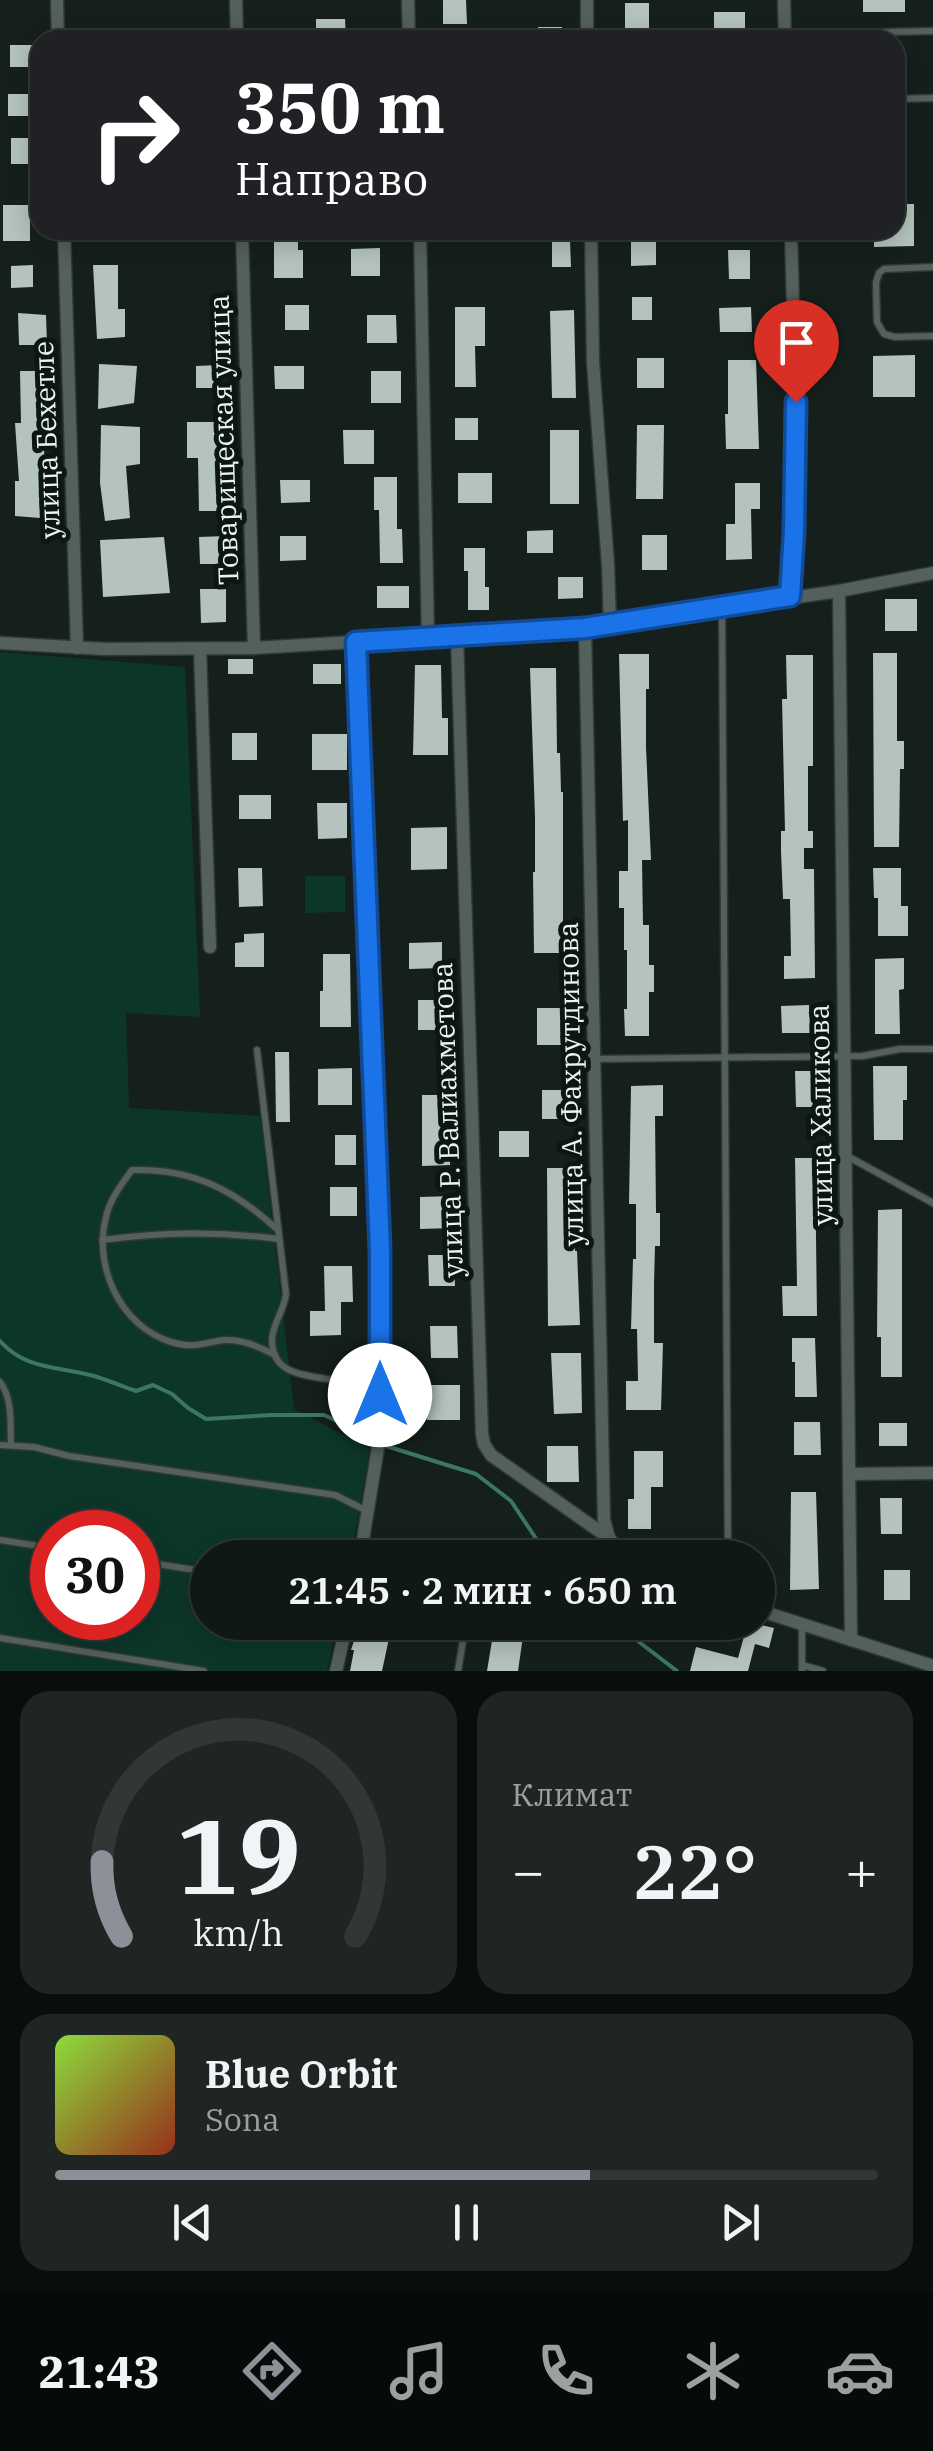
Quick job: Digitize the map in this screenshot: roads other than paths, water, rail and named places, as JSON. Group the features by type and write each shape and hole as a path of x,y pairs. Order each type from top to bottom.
{"street":[{"path":"57,0 58,30"},
{"path":"236,0 237,30"},
{"path":"408,0 410,30"},
{"path":"587,0 588,30"},
{"path":"784,0 785,30"},
{"name":"улица Бехетле","path":"64,240 78,648"},
{"name":"Товарищеская улица","path":"242,240 254,648"},
{"path":"420,240 428,638"},
{"path":"591,240 593,362 610,624"},
{"path":"790,240 797,431 790,596"},
{"path":"0,643 78,648 254,648 585,628 933,573"},
{"name":"улица Халикова","path":"839,590 851,1640"},
{"name":"улица А. Фахрутдинова","path":"585,628 604,1520 609,1538"},
{"name":"улица Р. Валиахметова","path":"457,636 482,1434 491,1455 609,1538"},
{"path":"356,642 380,1250 380,1435 363,1540"},
{"path":"200,648 210,947"},
{"path":"849,1474 933,1473"},
{"path":"775,1615 933,1666"},
{"path":"336,1671 343,1640"}],"lane":[{"path":"905,32 933,31"},
{"path":"905,98 933,98"},
{"path":"933,268 884,269 876,283 877,322 884,334 933,336"},
{"path":"722,607 728,1540"},
{"path":"594,1059 863,1056 933,1048"},
{"path":"257,1050 286,1294 272,1340 275,1355"},
{"path":"846,1155 933,1203"},
{"path":"278,1230 239,1198 193,1176 160,1169 132,1170 116,1191 106,1214 104,1266 112,1290 127,1312 146,1330 170,1342 199,1347 222,1340 253,1344 275,1355 285,1368 302,1377 342,1382 380,1395"},
{"path":"102,1240 194,1232 280,1239"},
{"path":"0,1382 9,1400 11,1445"},
{"path":"0,1445 34,1447 69,1456 335,1495 368,1512"},
{"path":"0,1540 30,1545"},
{"path":"160,1565 190,1569"},
{"path":"802,1624 802,1668 823,1671"},
{"path":"0,1638 204,1671"},
{"path":"458,1671 463,1640"}],"waterway":[{"path":"0,1341 20,1357 41,1365 90,1375 136,1391 153,1385 206,1419 324,1415 368,1436"},
{"path":"386,1446 476,1474 511,1501 537,1540"},
{"path":"637,1640 677,1671"}]}
